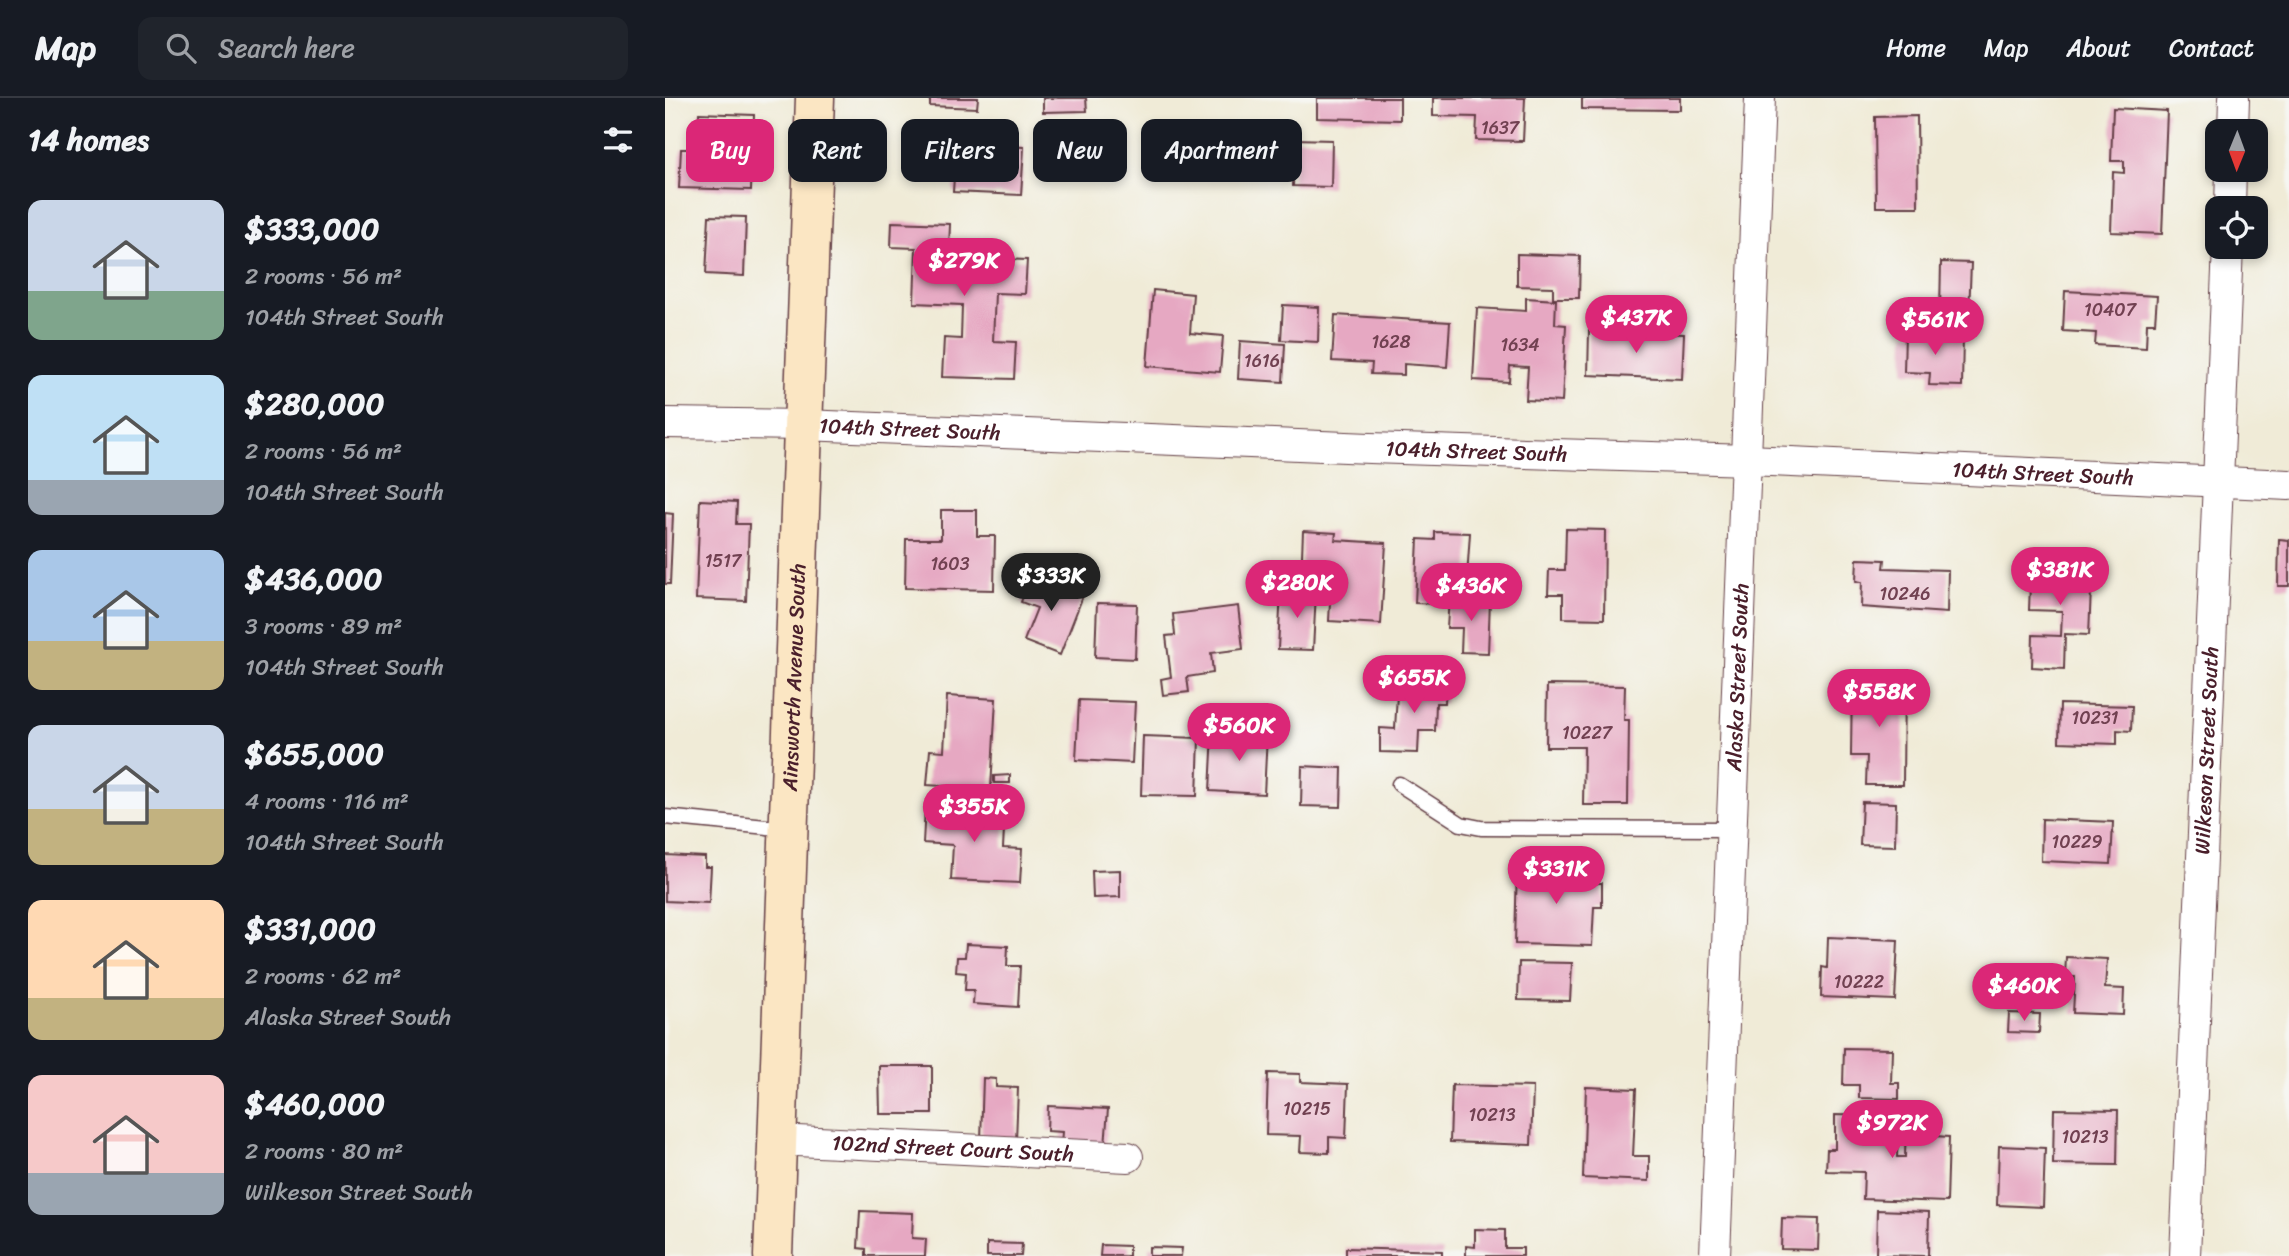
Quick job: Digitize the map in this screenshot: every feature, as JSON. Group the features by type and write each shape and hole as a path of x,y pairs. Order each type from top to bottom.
{"street":[{"name":"Ainsworth Avenue South","path":"773,1256 815,98"},
{"name":"Alaska Street South","path":"1715,1256 1760,98"},
{"path":"2233,119 2234,98"},
{"name":"Wilkeson Street South","path":"2185,1256 2228,259"},
{"name":"104th Street South","path":"665,423 804,425 1383,449 1748,460 2289,485"},
{"name":"102nd Street Court South","path":"776,1140 1128,1157"}],"lane":[{"path":"1399,784 1461,824 1481,828 1732,829"},
{"path":"665,817 788,829"}],"building":[{"path":"930,98 978,98 977,108 930,106"},
{"path":"1043,98 1086,98 1087,111 1043,112"},
{"path":"1317,98 1400,98 1400,120 1317,118"},
{"path":"1433,98 1525,98 1523,141 1476,140 1477,117 1433,116"},
{"path":"1582,98 1680,98 1680,110 1582,109"},
{"path":"2113,108 2167,111 2162,234 2111,232 2113,172 2124,173 2124,161 2111,161"},
{"path":"699,113 754,115 754,119 699,119"},
{"path":"1917,116 1918,207 1876,207 1875,117"},
{"path":"1302,139 1332,140 1331,187 1293,186 1293,182 1302,182"},
{"path":"1019,147 1024,147 1021,195 953,192 954,182 1019,182"},
{"path":"681,149 686,149 686,182 751,182 751,190 679,188"},
{"path":"709,216 746,217 744,276 706,274"},
{"path":"892,222 950,224 949,248 931,249 969,250 969,258 1027,260 1025,294 995,293 993,341 1016,342 1014,379 942,377 944,338 961,339 962,305 914,303 916,248 891,247"},
{"path":"1517,254 1580,256 1579,298 1553,298 1553,287 1517,286"},
{"path":"1941,262 1971,263 1969,313 1940,312"},
{"path":"1153,290 1193,294 1190,333 1223,336 1220,372 1147,366"},
{"path":"2065,291 2157,296 2155,323 2147,323 2146,348 2095,345 2096,333 2063,331"},
{"path":"1526,298 1556,300 1555,324 1566,325 1562,402 1526,400 1528,367 1510,366 1509,382 1473,380 1477,308 1526,311"},
{"path":"1283,305 1319,307 1318,342 1281,340"},
{"path":"1335,315 1450,322 1447,367 1404,364 1404,375 1371,374 1372,363 1332,361"},
{"path":"1589,331 1684,334 1682,379 1588,375"},
{"path":"1905,333 1963,335 1962,386 1929,385 1930,373 1904,372"},
{"path":"1240,341 1285,344 1283,382 1238,379"},
{"path":"700,500 737,502 736,524 749,524 746,601 696,599"},
{"path":"941,510 977,510 977,536 995,536 994,590 905,588 906,539 941,539"},
{"path":"665,513 673,514 670,584 665,584"},
{"path":"1566,529 1605,530 1604,619 1563,618 1563,594 1548,594 1549,570 1565,570"},
{"path":"1303,531 1336,533 1335,540 1386,543 1381,624 1329,621 1331,584 1301,582"},
{"path":"1435,532 1470,533 1466,592 1439,591 1439,604 1415,603 1418,539 1435,540"},
{"path":"2279,539 2289,540 2289,586 2278,586"},
{"path":"1857,559 1885,560 1884,568 1948,570 1947,613 1861,607 1862,582 1856,581"},
{"path":"2031,562 2092,565 2089,635 2065,634 2064,669 2032,667 2033,635 2061,636 2062,611 2029,610"},
{"path":"1032,573 1084,593 1060,655 1024,641 1037,608 1021,602"},
{"path":"1281,590 1316,592 1313,650 1278,649"},
{"path":"1449,598 1490,600 1488,653 1461,652 1462,628 1447,628"},
{"path":"1097,603 1137,604 1135,659 1095,657"},
{"path":"1238,606 1243,649 1211,653 1213,673 1187,677 1189,692 1163,695 1161,679 1171,677 1166,636 1175,635 1173,614"},
{"path":"1406,678 1446,680 1445,703 1436,703 1435,731 1419,731 1418,753 1380,752 1380,728 1395,729 1397,694 1406,694"},
{"path":"1852,679 1904,680 1903,785 1866,785 1867,756 1851,756"},
{"path":"1547,685 1625,686 1624,720 1629,720 1628,805 1583,805 1584,747 1546,747"},
{"path":"947,696 996,699 991,789 927,785 930,750 944,751"},
{"path":"1079,700 1135,702 1132,763 1076,760"},
{"path":"2060,704 2132,706 2131,731 2117,730 2117,744 2059,742"},
{"path":"1213,732 1267,735 1264,794 1210,791"},
{"path":"1143,736 1199,738 1197,796 1141,795"},
{"path":"1302,766 1342,768 1341,807 1301,806"},
{"path":"1010,775 1010,783 994,783 994,776"},
{"path":"1862,802 1896,803 1895,846 1860,845"},
{"path":"925,807 1005,811 1003,848 1022,849 1020,883 951,880 953,845 923,843"},
{"path":"2042,819 2113,822 2111,864 2041,861"},
{"path":"665,855 705,857 705,867 711,867 709,903 665,901"},
{"path":"1517,866 1595,869 1594,883 1602,883 1602,907 1594,907 1592,946 1515,944"},
{"path":"1120,870 1120,897 1093,898 1092,871"},
{"path":"1828,937 1898,940 1895,1000 1821,997 1822,967 1827,968"},
{"path":"966,944 1008,946 1007,966 1020,966 1018,1007 973,1004 974,990 965,990 966,973 956,972 957,957 965,957"},
{"path":"2066,957 2107,959 2105,988 2124,989 2123,1015 2073,1013 2075,977 2065,977"},
{"path":"1519,962 1572,963 1570,1001 1518,1000"},
{"path":"2009,1013 2040,1014 2039,1033 2008,1032"},
{"path":"1844,1048 1892,1049 1891,1083 1899,1083 1899,1099 1859,1098 1859,1085 1843,1085"},
{"path":"879,1066 932,1066 932,1114 880,1114"},
{"path":"1268,1073 1300,1074 1300,1082 1348,1084 1346,1138 1329,1137 1329,1153 1300,1152 1301,1136 1266,1135"},
{"path":"983,1078 996,1079 996,1087 1018,1088 1016,1141 981,1140"},
{"path":"1452,1085 1533,1087 1531,1145 1450,1142"},
{"path":"1586,1087 1636,1089 1633,1156 1649,1156 1649,1181 1583,1178"},
{"path":"1048,1106 1108,1109 1105,1146 1061,1144 1062,1132 1047,1131"},
{"path":"2054,1109 2118,1110 2117,1165 2053,1164"},
{"path":"1835,1115 1874,1116 1873,1131 1898,1131 1897,1157 1905,1157 1906,1121 1936,1122 1935,1136 1949,1137 1947,1202 1863,1199 1864,1172 1826,1171 1827,1149 1835,1149"},
{"path":"1999,1146 2045,1148 2043,1207 1997,1205"},
{"path":"1877,1210 1929,1212 1928,1256 1876,1255"},
{"path":"860,1211 913,1213 912,1238 926,1239 925,1256 866,1256 866,1249 858,1248"},
{"path":"1782,1218 1819,1219 1818,1250 1781,1249"},
{"path":"1475,1229 1505,1230 1505,1248 1523,1248 1523,1256 1466,1256 1466,1246 1475,1247"},
{"path":"987,1243 1022,1244 1021,1256 987,1256"},
{"path":"1101,1245 1129,1246 1129,1256 1100,1256"},
{"path":"1149,1247 1182,1248 1181,1256 1149,1256"},
{"path":"1346,1248 1442,1251 1442,1256 1346,1256"}]}
